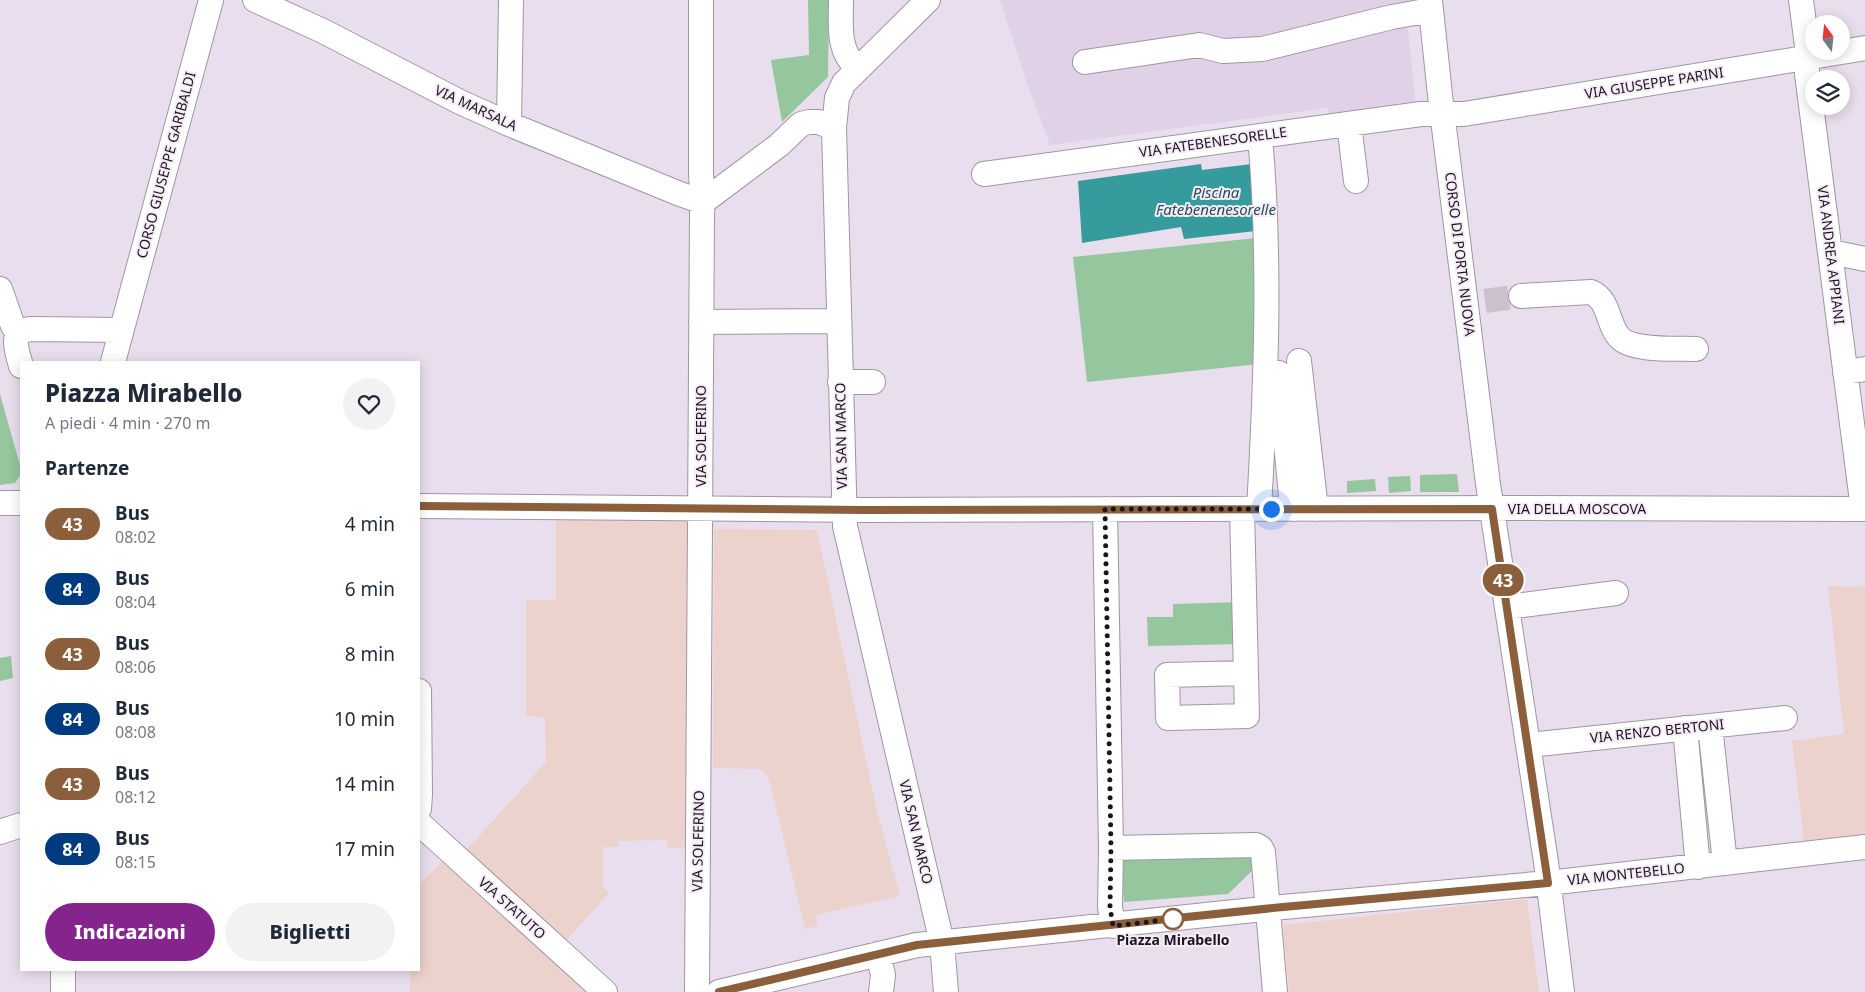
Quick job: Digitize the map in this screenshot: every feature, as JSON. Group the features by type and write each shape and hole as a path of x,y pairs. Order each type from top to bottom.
{"street":[{"name":"CORSO GIUSEPPE GARIBALDI","path":"113,361 211,0"},
{"name":"VIA MARSALA","path":"255,0 324,31 460,102 509,124 703,202"},
{"path":"509,124 511,0"},
{"name":"VIA SOLFERINO","path":"697,992 703,202 701,175 701,0"},
{"path":"841,0 841,43 847,58 857,68"},
{"name":"VIA SAN MARCO","path":"928,0 857,68 844,83 837,98 834,128 844,526 942,943 946,992"},
{"name":"VIA ANDREA APPIANI","path":"1801,0 1805,31"},
{"path":"1085,62 1199,45 1223,52 1262,49 1392,17 1431,5"},
{"name":"CORSO DI PORTA NUOVA","path":"1431,5 1443,114 1476,302 1492,509 1507,607"},
{"name":"VIA GIUSEPPE PARINI","path":"1850,51 1865,48"},
{"name":"VIA GIUSEPPE PARINI","path":"1443,114 1464,114 1805,58"},
{"name":"VIA ANDREA APPIANI","path":"1807,60 1807,74 1832,256 1855,370 1864,509"},
{"name":"VIA FATEBENESORELLE","path":"984,174 1421,114 1443,114"},
{"path":"703,202 779,145 801,124 820,122 834,128"},
{"path":"1350,124 1356,181"},
{"path":"1246,673 1251,509 1266,316 1266,250 1260,136"},
{"path":"1832,256 1842,254 1865,259"},
{"path":"0,289 13,326 9,332"},
{"path":"1521,296 1592,292 1598,295 1605,304 1619,337 1627,342 1642,347 1696,349"},
{"path":"701,322 839,321"},
{"path":"9,332 31,329 121,330"},
{"path":"9,332 16,341 20,363"},
{"path":"1299,361 1305,509"},
{"path":"1279,373 1291,495 1305,509"},
{"path":"840,382 873,382"},
{"path":"0,503 20,503"},
{"name":"VIA DELLA MOSCOVA","path":"420,506 843,509 1864,509"},
{"path":"719,992 907,947 1113,926 1110,907 1111,848 1105,509"},
{"path":"1562,992 1548,883 1507,607 1616,593"},
{"name":"VIA RENZO BERTONI","path":"1528,745 1785,718"},
{"path":"1710,726 1725,864"},
{"path":"1685,728 1698,867"},
{"name":"VIA STATUTO","path":"420,824 605,992"},
{"path":"0,832 20,825"},
{"path":"1111,848 1256,845 1261,848 1263,852 1274,992"},
{"name":"VIA MONTEBELLO","path":"1113,926 1268,909 1548,883 1865,847"},
{"path":"878,954 883,975 882,992"},
{"path":"63,971 63,992"}],"shaded area":[{"path":"1000,0 1409,0 1410,12 1407,23 1416,105 1329,115 1328,108 1050,145"},
{"path":"556,508 699,509 696,847 668,848 667,840 619,841 618,847 603,847 603,887 609,893 559,948 457,857 470,846 546,762 545,717 526,716 526,600 556,600"},
{"path":"714,529 817,530 876,807 900,896 816,915 818,926 805,929 769,778 760,769 713,768"},
{"path":"1828,586 1865,587 1865,845 1807,852 1792,741 1844,734"},
{"path":"450,853 604,992 410,992 411,971 420,971 420,884"},
{"path":"1527,899 1539,992 1289,992 1283,925"}],"green space":[{"path":"808,0 829,0 828,77 782,122 771,60 809,55"},
{"path":"1256,238 1269,363 1087,382 1073,257"},
{"path":"0,394 20,465 20,476 15,483 0,485"},
{"path":"1457,474 1459,492 1420,492 1420,475"},
{"path":"1410,476 1411,491 1389,493 1388,477"},
{"path":"1375,479 1376,491 1347,493 1347,481"},
{"path":"1241,602 1242,644 1148,646 1147,617 1173,617 1173,604"},
{"path":"11,656 13,678 0,681 0,658"},
{"path":"1256,851 1257,866 1228,894 1124,902 1121,863 1130,853"}],"water":[{"name":"Piscina Fatebenenesorelle","path":"1201,164 1202,170 1252,164 1256,231 1184,239 1181,227 1082,243 1078,181"}],"tunnel":[{"path":"1485,301 1521,296"}],"bus line":[{"name":"43","path":"420,506 720,507 865,510 1492,509 1548,883 1283,907 917,945 719,992"}],"place":[{"name":"Piazza Mirabello","path":"1173,919"}],"route":[{"path":"1173,919 1113,926 1110,907 1111,848 1105,509 1271,509"}]}
